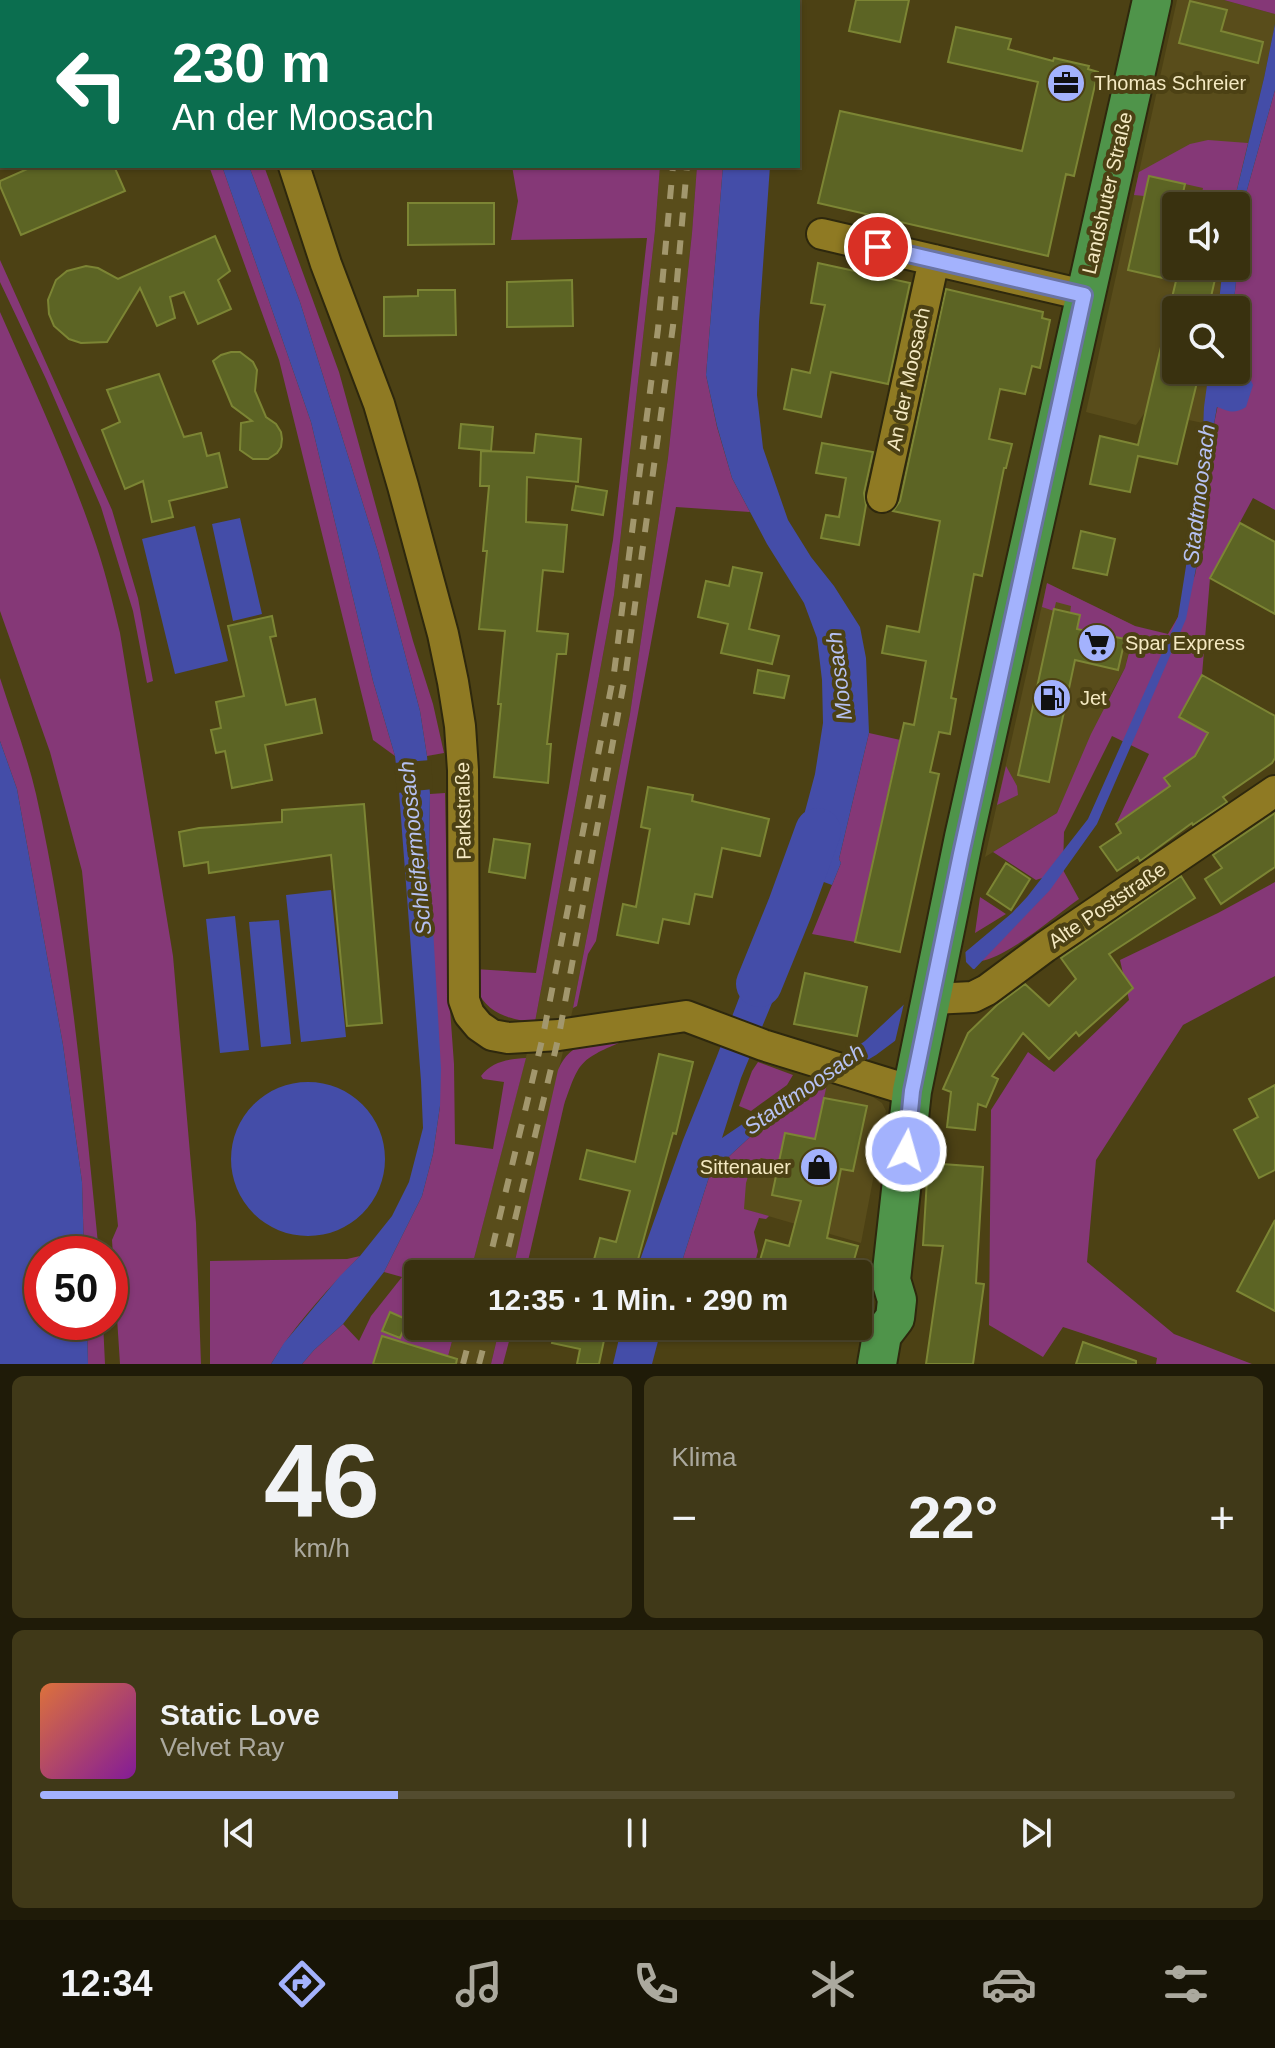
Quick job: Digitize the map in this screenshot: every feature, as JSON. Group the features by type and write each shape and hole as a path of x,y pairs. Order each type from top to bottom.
{"main road":[{"name":"Landshuter Straße","path":"880,1350 876,1316 878,1300 891,1280 912,1091 923,1040 946,987 1084,295 1152,0"}],"street":[{"name":"Parkstraße","path":"295,168 326,264 379,404 443,634 453,682 463,770 464,1000 469,1014 492,1035 508,1038 559,1035 686,1016 763,1045 912,1091"},
{"path":"822,234 1084,295"},
{"name":"An der Moosach","path":"882,497 934,260"},
{"name":"Alte Poststraße","path":"946,987 978,995 987,990 1045,947 1275,791"}],"shaded area":[{"path":"1177,0 1224,0 1275,14 1264,78 1236,192 1162,192 1162,280 1221,280 1220,296 1162,296 1162,384 1207,384 1203,423 1146,411 1136,425 1086,412"},
{"path":"1224,0 1275,0 1275,14"},
{"path":"1275,90 1275,510 1253,498 1210,578 1202,675 1179,717 1208,733 1195,756 1164,778 1170,786 1116,824 1149,754 1112,736 1064,832 1063,870 1079,899 1017,944 981,961 1049,890 1042,878 1036,880 993,852 1057,813 1091,734 1125,668 1132,641 1077,629 1080,615 1070,613 1071,606 1056,602 1054,611 1042,607 1047,583 1135,626 1168,634 1195,575 1207,513 1214,424 1222,384 1250,384 1250,296 1234,296 1236,280 1250,280 1250,192 1246,192"},
{"path":"1208,140 1248,143 1236,192 1202,192 1203,188 1149,176 1144,196 1134,195 1139,172 1190,144"},
{"path":"210,168 223,168 311,422 373,681 395,756 373,740 279,360"},
{"path":"250,168 265,168 339,372 433,704 444,753 427,756 420,711 378,552 300,302"},
{"path":"512,168 660,168 614,595 535,1022 509,1017 486,1004 477,989 475,969 536,973 613,540 647,238 511,240 518,201"},
{"path":"660,168 697,168 668,458 630,714 573,1008 515,1260 474,1260 535,1022 614,595"},
{"path":"697,168 723,168 706,375 732,478 750,512 676,507 596,941 588,954 577,1006 573,1008 630,714 668,458"},
{"path":"0,260 112,510 138,598 153,681 147,683 133,611 101,507 0,282"},
{"path":"0,312 82,505 120,633 173,956 196,1223 201,1364 120,1364 118,1340 128,1340 128,1236 114,1236 118,1226 82,871 50,752 0,611"},
{"path":"1047,583 1135,626 1125,668 1057,813 985,857"},
{"path":"0,678 32,779 58,908 75,1023 97,1236 84,1236 82,1182 63,1045 17,789 0,741"},
{"path":"869,733 905,741 894,765 855,942 812,934 841,863 839,859"},
{"path":"1006,766 1017,786 1018,795 997,805"},
{"path":"445,793 455,1144 493,1149 504,1082 481,1076 496,1064 526,1058 474,1260 404,1260 404,1340 452,1340 446,1364 302,1364 343,1324 359,1341 371,1316 402,1277 384,1272 422,1196 433,1154 440,1106 429,857 430,794"},
{"path":"1275,882 1275,976 1183,1025 1096,1160 1087,1262 1174,1334 1252,1364 1156,1364 1157,1358 1063,1327 1043,1357 989,1325 991,1110 1028,1052 1054,1072 1129,1000 1120,960"},
{"path":"980,897 1006,914 975,933"},
{"path":"621,1039 621,1042 596,1053 582,1064 573,1080 564,1105 528,1260 515,1260 558,1070 569,1053 592,1043"},
{"path":"758,1062 793,1075 787,1085 751,1111 739,1106"},
{"path":"827,1084 838,1084 873,1097 882,1103 886,1111 861,1243 702,1197 787,1110"},
{"path":"827,1084 815,1139 785,1133 779,1161 761,1158 751,1167 744,1209 769,1216 759,1218 754,1232 758,1251 756,1260 682,1260 710,1174 751,1136"},
{"path":"360,1256 301,1321 271,1364 210,1364 210,1261 347,1259"},
{"path":"87,1340 104,1340 105,1364 88,1364"},
{"path":"452,1340 497,1340 491,1364 446,1364"},
{"path":"497,1340 509,1340 503,1364 491,1364"}],"water":[{"path":"1275,24 1275,90 1246,192 1236,192"},
{"name":"Schleifermoosach","path":"223,168 250,168 300,302 378,552 420,711 430,794 429,857 441,1069 440,1106 433,1154 422,1196 384,1272 343,1324 302,1364 271,1364 284,1343 392,1216 409,1182 423,1128 395,756 373,681 311,422"},
{"path":"723,168 770,168 757,395 763,448 788,520 860,627 866,658 869,733 839,859 841,863 832,885 821,881 814,898 785,886 815,774 823,723 817,638 804,603 767,544 732,478 706,375"},
{"path":"1221,280 1236,280 1234,296 1220,296"},
{"name":"Stadtmoosach","path":"1250,379 1253,385 1246,407 1234,412 1217,407 1207,513 1186,619 1097,824 1050,890 919,1023 876,1055 751,1136 710,1174 682,1260 640,1260 768,922 800,935 741,1078 722,1138 865,1041 913,996 1012,913 1088,819 1178,617 1201,471 1207,384 1250,384"},
{"path":"240,518 262,614 233,621 212,524"},
{"path":"195,526 228,661 175,674 142,539"},
{"path":"0,741 17,789 63,1045 82,1182 84,1236 24,1236 24,1340 87,1340 88,1364 0,1364"},
{"path":"331,890 346,1037 301,1042 286,895"},
{"path":"235,916 249,1050 220,1053 206,919"},
{"path":"279,920 291,1044 261,1047 249,922"},
{"path":"308,1082 337,1088 362,1105 379,1130 385,1159 379,1188 362,1213 337,1230 308,1236 279,1230 254,1213 237,1188 231,1159 237,1130 254,1105 279,1088"},
{"path":"619,1340 658,1340 652,1364 613,1364"}],"pier":[{"path":"431,760 433,789 397,793 394,763"},
{"path":"965,946 966,962 973,969 979,969 921,1026 894,1046 905,999"}],"building":[{"path":"856,0 909,0 900,42 849,31"},
{"path":"1190,1 1227,10 1221,31 1263,42 1258,63 1179,43"},
{"path":"956,27 1011,39 1008,49 1053,61 1054,58 1089,66 1088,69 1098,72 1074,176 1066,174 1048,256 818,203 840,111 1022,151 1038,82 948,62"},
{"path":"29,168 115,168 125,191 21,235 0,181"},
{"path":"1149,176 1185,184 1183,192 1162,192 1162,278 1128,270"},
{"path":"408,203 494,203 494,244 408,245"},
{"path":"215,236 230,271 218,280 231,309 198,324 184,292 170,297 175,318 157,326 140,288 107,342 81,343 69,339 54,326 48,300 56,280 67,271 86,266 98,268 118,279"},
{"path":"818,263 910,283 888,384 831,372 821,417 784,409 792,369 810,373 825,305 811,303"},
{"path":"572,280 573,326 507,327 507,282"},
{"path":"1172,280 1215,280 1211,296 1172,296 1176,281"},
{"path":"946,289 1043,312 1042,318 1050,320 1040,368 1032,366 1025,394 1000,389 989,439 1012,444 1004,468 982,576 974,574 951,698 956,699 950,734 939,732 930,772 939,774 900,952 855,942 904,723 914,725 926,661 882,653 887,626 919,632 940,521 893,511 900,501"},
{"path":"418,290 455,290 456,335 384,336 384,297 418,296"},
{"path":"1162,343 1162,384 1197,384 1177,464 1138,456 1130,492 1090,484 1100,436 1138,445"},
{"path":"231,352 240,352 253,362 257,370 255,391 266,417 281,432 281,447 268,459 253,459 240,450 241,423 252,421 232,406 213,361"},
{"path":"159,374 184,437 201,433 207,456 219,453 227,487 169,501 173,517 152,522 143,481 125,489 102,430 120,422 107,390"},
{"path":"461,424 493,427 491,451 459,448"},
{"path":"536,434 581,439 578,482 527,477 526,522 567,525 563,572 543,570 537,631 568,634 566,654 557,654 547,744 551,744 548,783 494,777 505,631 479,629 487,551 483,551 489,486 480,486 481,451 534,453"},
{"path":"822,443 873,452 864,493 866,505 859,545 821,538 826,515 839,517 846,478 816,473"},
{"path":"576,486 607,491 603,515 572,510"},
{"path":"1240,523 1275,542 1275,614 1210,578"},
{"path":"1081,531 1115,539 1107,575 1073,568"},
{"path":"733,567 762,573 749,629 779,636 772,664 721,653 728,624 698,617 706,581 729,586"},
{"path":"1054,609 1080,615 1077,629 1125,639 1118,670 1075,660 1049,782 1018,775"},
{"path":"272,616 276,636 270,637 286,705 315,699 322,733 265,745 272,780 232,788 225,751 216,753 211,730 221,728 216,702 244,696 228,626"},
{"path":"758,670 789,676 784,698 754,693"},
{"path":"1202,675 1275,716 1275,758 1223,797 1227,802 1140,861 1138,857 1117,871 1100,847 1121,833 1116,824 1170,786 1164,778 1195,756 1208,733 1179,717"},
{"path":"648,787 693,795 692,801 769,819 760,856 722,848 712,897 695,894 689,924 663,919 658,943 617,935 623,904 636,907 650,829 641,827"},
{"path":"364,804 382,1023 347,1026 331,855 209,873 208,862 184,866 179,832 282,822 282,810"},
{"path":"1275,813 1275,867 1221,904 1205,879 1222,868 1213,855"},
{"path":"494,839 530,844 525,878 489,872"},
{"path":"1006,863 1030,879 1011,910 987,894"},
{"path":"1181,876 1195,898 1109,954 1133,988 1079,1036 1076,1032 1049,1059 1023,1033 992,1076 998,1079 986,1107 978,1104 975,1130 947,1127 951,1092 943,1089 968,1033 1025,984 1049,1006 1076,979 1061,958"},
{"path":"805,973 867,987 857,1036 794,1024"},
{"path":"659,1054 693,1062 676,1134 673,1133 638,1260 594,1260 600,1238 616,1242 630,1191 580,1179 587,1150 635,1162"},
{"path":"1275,1085 1275,1170 1259,1178 1234,1130 1258,1117 1249,1099"},
{"path":"824,1098 867,1106 853,1171 841,1169 827,1238 858,1246 854,1260 760,1260 766,1240 789,1246 801,1201 772,1195 785,1133 815,1139"},
{"path":"928,1163 983,1167 976,1283 984,1284 973,1364 926,1364 943,1246 923,1245"},
{"path":"1275,1220 1275,1311 1237,1291"},
{"path":"390,1312 404,1318 400,1338 382,1331"},
{"path":"382,1336 457,1359 456,1364 373,1364"},
{"path":"553,1340 604,1340 599,1364 577,1364 580,1349 552,1343"},
{"path":"1083,1342 1136,1361 1136,1364 1076,1364"}],"waterway":[{"name":"Moosach","path":"759,984 818,831"}],"railway":[{"path":"489,1260 543,1036 614,673 658,329 673,168"},
{"path":"505,1260 559,1035 626,671 673,326 687,168"},
{"path":"463,1364 469,1340"},
{"path":"479,1364 485,1340"}],"place":[{"name":"Thomas Schreier","path":"1066,83"},
{"name":"Spar Express","path":"1097,643"},
{"name":"Jet","path":"1052,698"},
{"name":"Sittenauer","path":"819,1167"}],"route":[{"path":"878,247 1084,295 938,963 912,1091 906,1151"}]}
